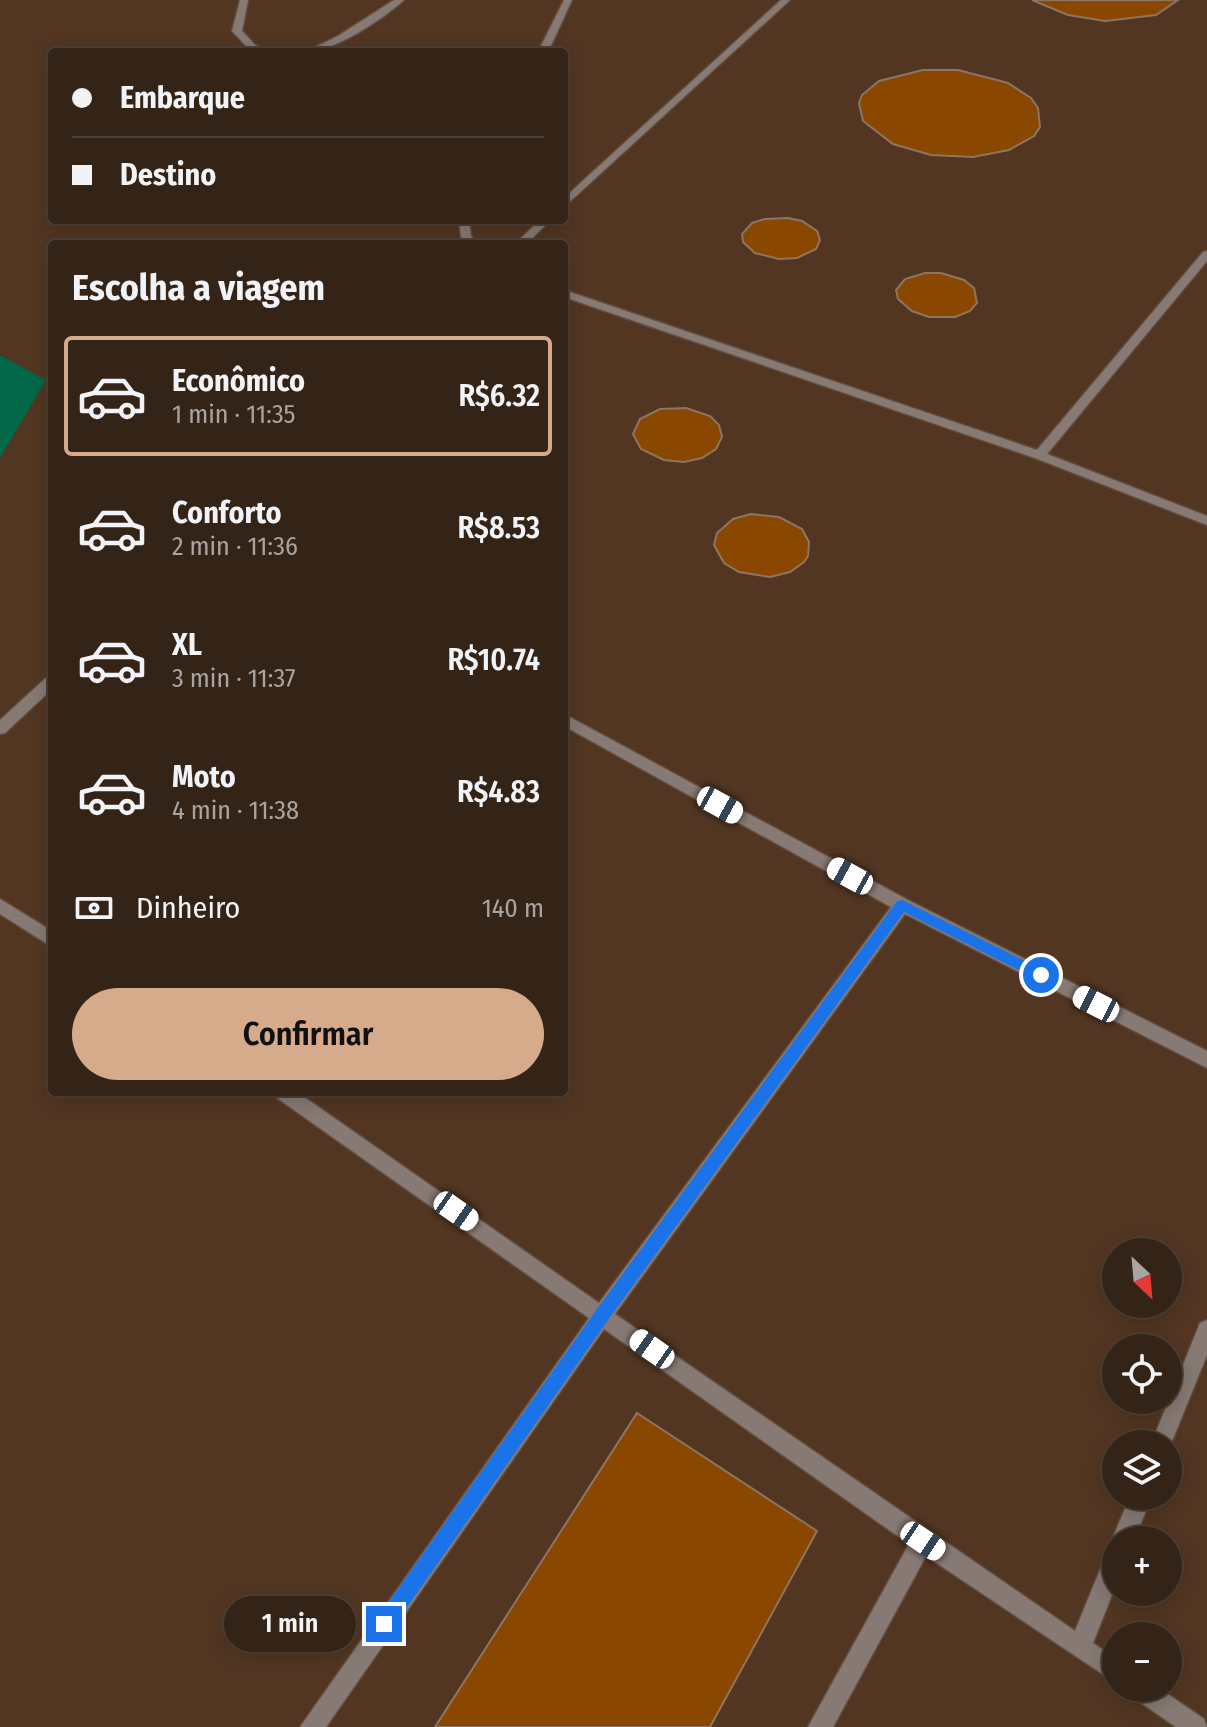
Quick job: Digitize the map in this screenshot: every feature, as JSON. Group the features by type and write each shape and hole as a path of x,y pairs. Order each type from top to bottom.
{"lane":[{"path":"244,0 237,31 255,48"},
{"path":"319,48 341,38 400,0"},
{"path":"545,48 568,0"},
{"path":"568,200 786,0"},
{"path":"524,240 542,224"},
{"path":"1039,455 1207,254"},
{"path":"568,294 1039,455 1207,521"},
{"path":"0,729 48,685"},
{"path":"568,721 902,905 1207,1060"},
{"path":"312,1727 603,1314 902,905"},
{"path":"0,906 48,937"},
{"path":"289,1096 923,1541 1102,1662"},
{"path":"1167,1430 1207,1330"},
{"path":"820,1727 923,1541"},
{"path":"1080,1647 1102,1593"},
{"path":"1159,1702 1196,1727"}],"shaded area":[{"path":"0,0 1207,0 1207,1727 0,1727 0,458 45,380 0,355"}],"green space":[{"path":"0,355 46,380 0,458"}],"building":[{"path":"1032,0 1178,0 1156,15 1105,21 1068,15"},
{"path":"923,70 958,70 1008,83 1031,98 1038,108 1040,127 1034,136 1009,150 973,157 931,155 893,144 863,121 859,103 862,95 879,81"},
{"path":"788,218 802,221 817,231 820,240 816,249 797,258 779,259 755,253 743,242 742,234 752,223"},
{"path":"925,273 941,273 964,280 974,288 977,303 970,311 955,317 929,317 912,311 898,299 896,290 905,279"},
{"path":"686,408 710,416 719,425 722,437 716,449 702,458 684,462 664,460 641,449 633,434 640,419 660,409"},
{"path":"751,514 779,517 802,529 809,542 808,556 804,562 790,572 770,577 739,572 724,563 714,545 717,533 733,519"},
{"path":"637,1413 817,1531 710,1727 435,1727"}],"route":[{"path":"384,1624 603,1314 902,905 1041,975"}]}
